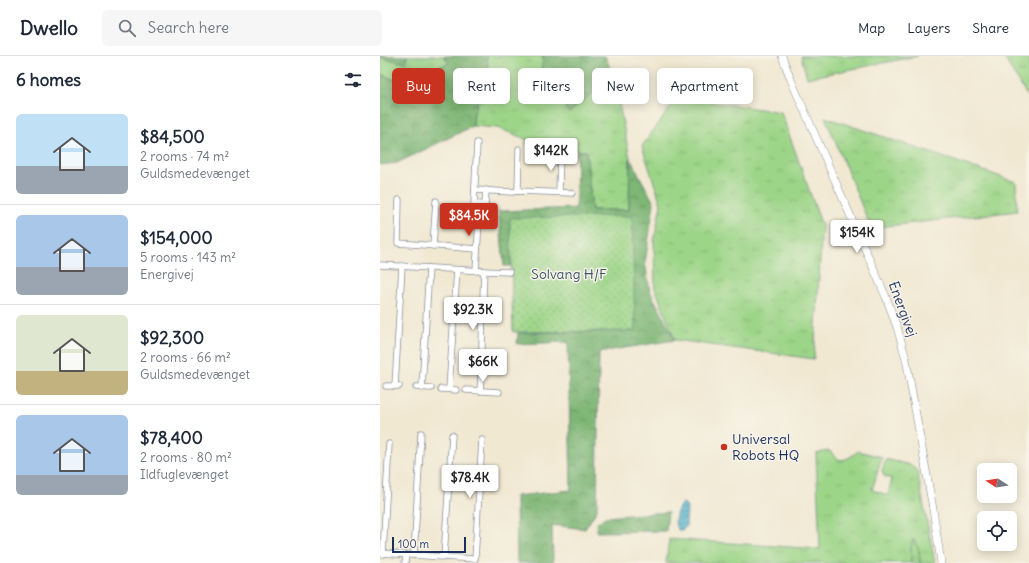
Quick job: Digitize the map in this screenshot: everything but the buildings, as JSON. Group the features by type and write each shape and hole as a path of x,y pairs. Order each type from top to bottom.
{"street":[{"name":"Energivej","path":"782,56 791,80 886,297 897,327 906,359 933,509 941,563"},
{"path":"477,143 474,204 485,205 486,190"},
{"path":"518,191 519,149"},
{"path":"559,192 560,153"},
{"path":"475,190 572,193"},
{"path":"399,200 398,243 477,249"},
{"path":"433,246 436,201"},
{"path":"476,271 480,204"},
{"path":"380,265 509,272"},
{"path":"386,386 397,386 402,266"},
{"path":"429,268 419,388 431,388"},
{"path":"441,389 453,390 457,270"},
{"path":"480,391 484,271"},
{"path":"466,390 499,392"},
{"path":"414,556 421,433"},
{"path":"444,557 452,435"},
{"path":"389,444 381,553 475,559 482,440"},
{"path":"405,563 406,555"}],"green space":[{"path":"380,56 407,56 406,63"},
{"path":"407,56 444,56 449,63 436,68 392,68 392,79 380,74 380,57 406,63"},
{"path":"444,56 487,56 488,68 453,68 453,104 477,104 474,113 473,126 397,163 380,165 380,74 392,79 392,104 445,104 445,68 436,68 449,63"},
{"path":"487,56 543,57 548,68 518,68 518,104 565,104 569,113 579,104 584,104 584,100 592,93 592,104 619,104 630,158 629,210 592,210 586,151 528,146 526,139 498,128 473,126 474,113 477,104 510,104 510,68 488,68"},
{"path":"541,56 605,56 610,68 592,68 592,93 584,100 584,68 542,68 543,57"},
{"path":"801,56 918,56 807,78"},
{"path":"1003,56 1029,56 1029,99"},
{"path":"563,104 579,104 569,113"},
{"path":"673,104 726,104 781,112 822,226 814,359 675,340 655,288 654,241 661,204 642,146"},
{"path":"825,117 1016,182 1017,211 871,228"},
{"path":"577,151 586,151 592,210 629,210 630,158 654,203 645,263 650,291 675,340 599,352 597,510 585,529 552,525 553,563 517,563 516,496 571,490 568,342 517,344 518,333 635,331 510,218 511,266 504,266 499,211 576,208"},
{"name":"Solvang H/F","path":"632,216 635,331 513,332 510,218"},
{"path":"829,450 836,458 842,460 858,451 882,457 872,490 888,495 892,479 884,476 882,470 886,459 910,465 917,471 935,563 920,563 919,550 911,548 911,563 666,563 669,539 820,549 816,454"},
{"path":"668,512 666,531 597,532 597,523 605,517"},
{"path":"913,539 919,550 920,563 911,563 911,548"}],"water":[{"path":"683,503 687,508 686,527 682,530 678,530 675,520 678,508"}],"place":[{"name":"Universal Robots HQ","path":"724,447"}]}
